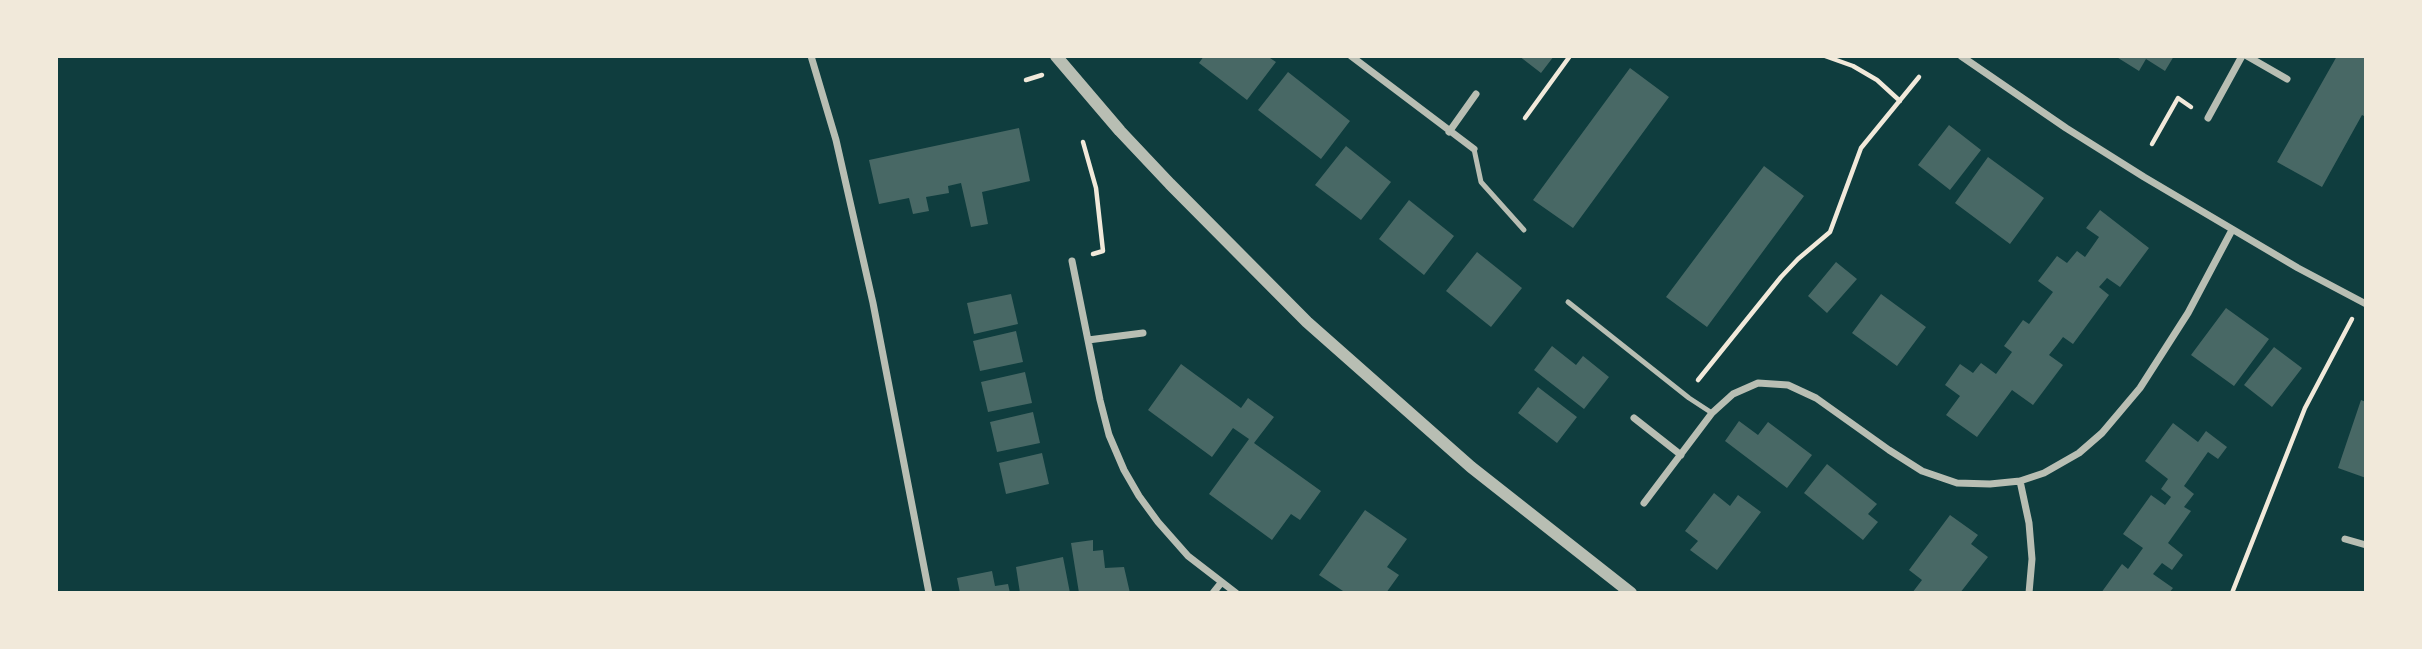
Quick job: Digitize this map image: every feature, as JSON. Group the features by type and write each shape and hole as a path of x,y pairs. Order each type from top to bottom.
{"street":[{"path":"811,56 836,140 873,303 929,593"},
{"path":"1056,56 1154,166 1307,321 1471,467 1631,593"},
{"path":"1351,56 1474,149"},
{"path":"1961,56 2066,128 2232,230 2366,304"},
{"path":"2208,118 2242,56"},
{"path":"2247,56 2287,79"},
{"path":"1449,132 1476,94"},
{"path":"1644,503 1712,413 1733,394 1758,383 1788,385 1816,398 1922,471 1957,483 2020,481 2044,473 2079,453 2122,410 2160,359 2232,230"},
{"path":"1072,261 1110,435 1129,478 1158,522 1188,556 1236,593"},
{"path":"1088,340 1143,333"},
{"path":"1634,418 1681,455"},
{"path":"2020,481 2029,523 2032,559 2029,593"},
{"path":"2344,538 2366,545"},
{"path":"1213,593 1221,583"}],"lane":[{"path":"1474,149 1481,182 1524,230"},
{"path":"1568,302 1689,398 1712,413"}],"path":[{"path":"1525,118 1570,56"},
{"path":"1825,56 1853,66 1877,80 1900,100"},
{"path":"1689,398 1695,383 1761,300 1798,259 1830,232 1861,148 1919,77"},
{"path":"2152,144 2178,98 2208,118"},
{"path":"1072,261 1103,251 1096,188 1083,142"},
{"path":"2232,593 2305,408 2352,319"}],"building":[{"path":"1204,56 1267,56 1276,62 1247,100 1199,63"},
{"path":"1519,56 1554,56 1541,73"},
{"path":"2115,56 2174,56 2165,71 2146,59 2139,71"},
{"path":"2337,56 2366,56 2366,117 2362,115 2322,187 2277,162"},
{"path":"1630,68 1669,97 1573,228 1533,200"},
{"path":"1288,72 1350,121 1321,159 1258,110"},
{"path":"1949,125 1981,150 1950,190 1918,165"},
{"path":"1019,128 1030,181 982,192 988,224 971,227 961,183 948,186 949,193 926,197 929,211 913,214 909,198 879,204 869,160"},
{"path":"1346,146 1391,182 1361,220 1315,185"},
{"path":"1988,157 2044,198 2010,244 1955,203"},
{"path":"1764,166 1804,196 1707,327 1666,297"},
{"path":"1409,200 1454,236 1424,275 1379,239"},
{"path":"2100,210 2149,248 2120,287 2107,278 2099,287 2109,295 2073,344 2063,337 2049,355 2063,365 2033,405 2012,390 1977,437 1946,415 1960,396 1945,385 1960,364 1973,373 1981,363 1996,374 2012,352 2004,346 2023,320 2029,324 2053,292 2038,281 2057,256 2067,263 2077,251 2085,257 2099,237 2086,228"},
{"path":"1477,252 1522,288 1491,327 1446,291"},
{"path":"1836,262 1857,279 1827,313 1808,296"},
{"path":"1011,294 1018,324 974,334 967,303"},
{"path":"1881,294 1926,327 1897,366 1852,333"},
{"path":"2226,308 2269,339 2234,386 2191,355"},
{"path":"1016,331 1023,362 980,371 973,341"},
{"path":"1552,346 1576,365 1583,356 1609,377 1584,409 1534,370"},
{"path":"2274,347 2302,368 2272,407 2244,385"},
{"path":"1181,364 1241,408 1248,398 1274,417 1254,443 1321,491 1300,520 1291,514 1272,540 1209,494 1249,439 1233,428 1212,457 1148,410"},
{"path":"1025,372 1032,403 988,412 981,382"},
{"path":"1538,387 1577,417 1557,443 1518,413"},
{"path":"2361,400 2366,402 2366,478 2338,468"},
{"path":"1033,412 1040,443 997,452 990,422"},
{"path":"1739,421 1758,435 1768,422 1812,455 1787,488 1725,441"},
{"path":"2173,423 2198,442 2206,431 2227,447 2218,459 2208,452 2184,486 2194,494 2184,507 2191,511 2168,543 2183,555 2172,570 2162,563 2153,574 2173,588 2169,593 2101,593 2122,564 2128,569 2143,548 2123,534 2151,495 2165,505 2171,497 2161,489 2168,479 2145,461"},
{"path":"1042,453 1049,484 1006,494 999,463"},
{"path":"1827,464 1877,504 1868,514 1878,522 1863,540 1804,493"},
{"path":"1714,493 1730,506 1738,495 1761,512 1717,570 1690,550 1698,541 1685,531"},
{"path":"1365,510 1407,539 1387,567 1399,575 1386,593 1346,593 1319,575"},
{"path":"1950,515 1978,535 1971,544 1988,557 1960,593 1912,593 1922,580 1909,570"},
{"path":"1093,540 1093,551 1103,550 1105,568 1124,567 1130,593 1079,593 1071,543"},
{"path":"1063,557 1070,593 1020,593 1016,567"},
{"path":"992,571 995,586 1008,584 1010,593 960,593 957,578"}]}
